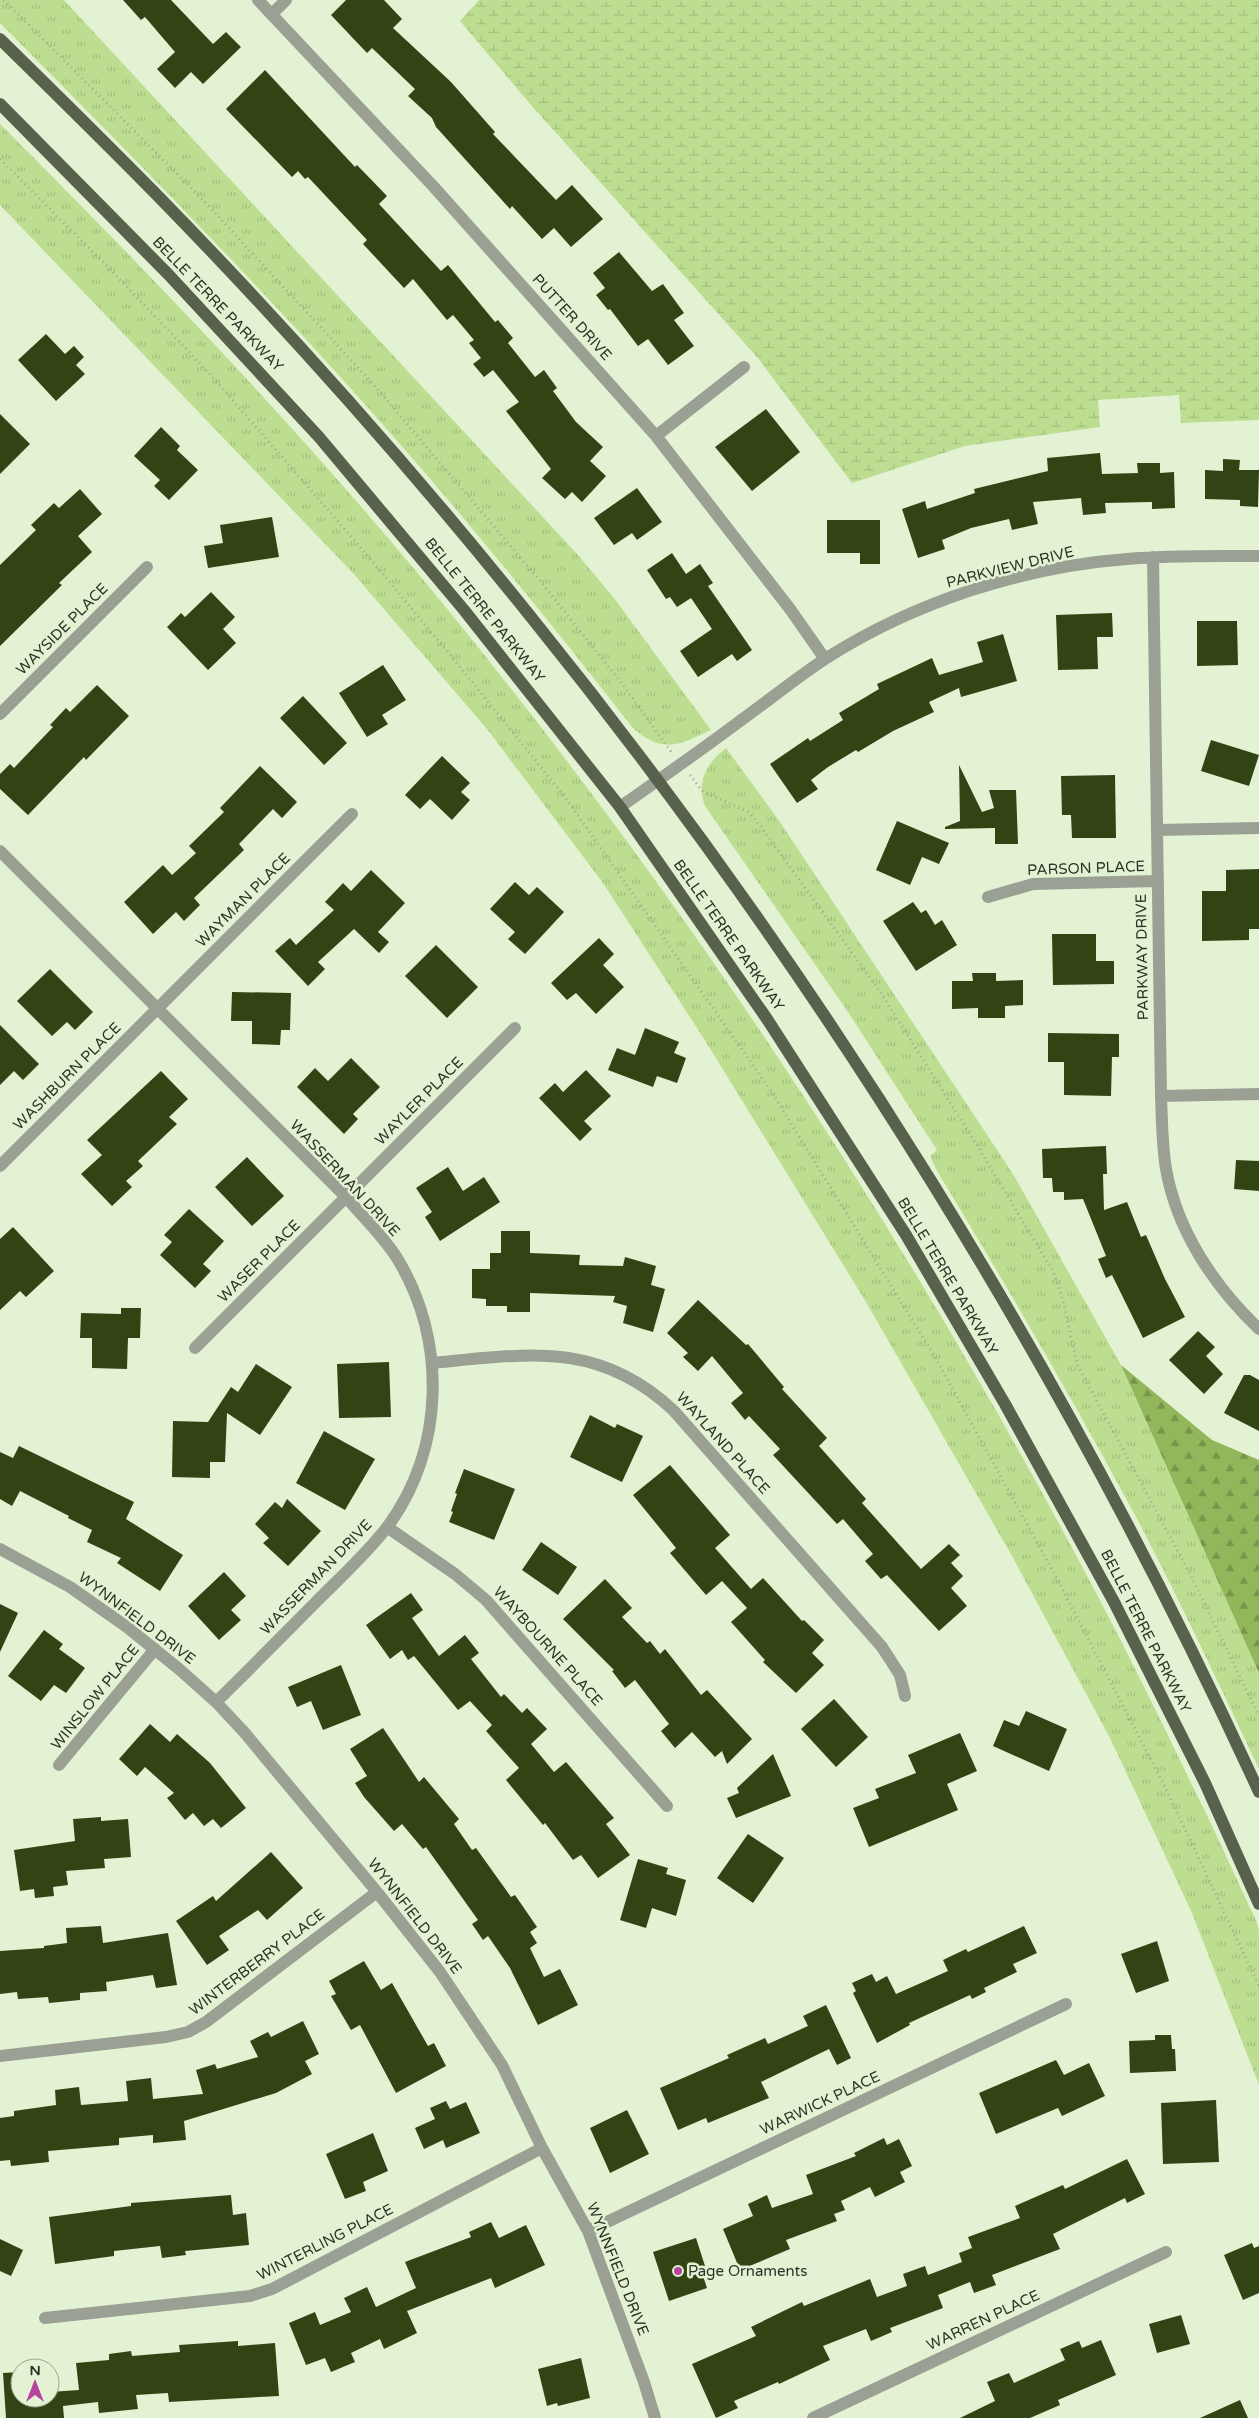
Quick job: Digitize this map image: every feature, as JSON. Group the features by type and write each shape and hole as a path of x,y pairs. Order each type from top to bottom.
{"main road":[{"name":"BELLE TERRE PARKWAY","path":"0,39 156,194 348,401 532,617 658,780 730,878 848,1050 944,1202 1000,1296 1149,1567 1259,1792"},
{"name":"BELLE TERRE PARKWAY","path":"0,104 168,274 313,430 464,610 620,807 768,1019 906,1234 1005,1404 1114,1602 1205,1783 1259,1904"}],"street":[{"name":"PUTTER DRIVE","path":"258,0 433,186 656,436 790,609 825,659"},
{"path":"272,14 286,0"},
{"path":"656,436 744,366"},
{"name":"PARKVIEW DRIVE","path":"620,807 825,659 918,611 982,588 1071,566 1153,557 1259,556"},
{"name":"PARKWAY DRIVE","path":"1153,557 1161,1096 1166,1170 1186,1229 1217,1284 1259,1329"},
{"name":"WAYSIDE PLACE","path":"0,714 147,567"},
{"name":"WAYMAN PLACE","path":"157,1008 352,814"},
{"path":"1157,830 1259,828"},
{"name":"WASSERMAN DRIVE","path":"0,851 346,1197 388,1246 405,1273 423,1318 433,1363 432,1410 423,1452 407,1496 387,1527 358,1560 216,1702"},
{"name":"PARSON PLACE","path":"988,897 1033,884 1157,882"},
{"name":"WASHBURN PLACE","path":"0,1166 157,1008"},
{"name":"WAYLER PLACE","path":"346,1197 515,1028"},
{"path":"1161,1096 1259,1094"},
{"name":"WASER PLACE","path":"195,1348 346,1197"},
{"name":"WAYLAND PLACE","path":"433,1363 521,1355 570,1357 616,1371 654,1393 674,1411 882,1647 900,1675 904,1696"},
{"name":"WAYBOURNE PLACE","path":"387,1527 468,1584 486,1600 667,1806"},
{"name":"WYNNFIELD DRIVE","path":"0,1549 70,1587 155,1649 216,1702 244,1732 377,1892 440,1972 502,2065 542,2148 588,2231 644,2382 655,2418"},
{"name":"WINSLOW PLACE","path":"60,1765 155,1649"},
{"name":"WINTERBERRY PLACE","path":"0,2056 166,2037 188,2032 206,2022 377,1892"},
{"name":"WARWICK PLACE","path":"588,2231 1066,2004"},
{"name":"WINTERLING PLACE","path":"45,2318 250,2296 272,2289 542,2148"},
{"name":"WARREN PLACE","path":"813,2418 1166,2252"}],"path":[{"path":"4,0 203,200 374,385 541,582 623,685 665,743"},
{"path":"0,158 174,335 299,475 411,607 565,797 771,1091 935,1357 1050,1566 1161,1778 1259,1986"},
{"path":"703,792 748,810 753,816 879,990 1028,1228 1054,1273 1064,1304 1077,1364 1185,1564 1259,1716"}],"green space":[{"path":"0,0 64,0 578,555 614,598 711,730 689,740 670,745 652,741 632,727 486,545 372,412 293,325 127,151 0,23"},
{"path":"479,0 1259,0 1259,420 1181,423 1179,395 1098,400 1100,427 965,446 852,483 757,357 531,105 460,21"},
{"path":"0,124 172,299 283,419 392,542 536,720 625,838 793,1080 949,1330 1022,1457 1125,1648 1255,1917 1259,1930 1259,2085 1192,1913 1111,1740 1012,1556 866,1302 706,1042 603,883 487,729 352,572 0,205"},
{"path":"726,748 780,822 1013,1174 1121,1365 1259,1673 1259,1769 1214,1673 1135,1515 1038,1341 936,1169 930,1156 937,1150 848,1012 705,806 702,797 702,781 713,760"},
{"path":"1121,1365 1212,1440 1259,1460 1259,1673"}],"building":[{"path":"123,0 171,0 213,44 226,32 241,47 203,84 191,72 175,88 157,69 175,52 145,17 141,20"},
{"path":"346,0 384,0 402,19 393,28 451,82 495,132 493,134 556,200 572,185 603,219 571,247 554,228 542,239 512,206 510,209 436,127 432,118 408,96 415,89 372,48 367,53 331,15"},
{"path":"265,70 355,167 357,165 387,196 379,204 441,271 448,265 495,322 498,320 513,338 508,343 535,377 544,370 557,388 553,391 576,422 603,447 590,461 606,476 582,502 572,492 565,499 542,478 551,469 506,411 519,402 493,370 484,377 473,364 481,358 469,343 474,340 453,315 447,320 413,279 404,288 363,244 367,240 308,177 305,179 298,171 292,177 226,109"},
{"path":"619,252 652,291 663,284 684,313 674,320 694,346 668,365 648,339 638,346 610,309 608,310 596,295 605,288 593,273"},
{"path":"46,334 65,354 74,346 84,357 76,365 85,374 56,401 18,360"},
{"path":"766,409 800,452 752,491 715,447"},
{"path":"0,414 30,444 0,474"},
{"path":"161,427 180,446 177,450 198,470 169,500 154,486 160,480 134,456"},
{"path":"1100,453 1102,474 1138,473 1137,463 1160,463 1160,473 1174,472 1175,508 1152,509 1152,502 1105,503 1106,513 1083,515 1081,498 1033,502 1038,524 1012,530 1009,519 971,528 942,540 945,549 918,558 902,509 925,501 927,509 975,493 974,489 1048,471 1047,458"},
{"path":"1223,459 1240,460 1239,470 1259,470 1258,507 1240,506 1240,500 1205,499 1205,470 1223,471"},
{"path":"637,488 662,522 637,540 632,533 614,545 594,518"},
{"path":"80,489 102,514 78,536 92,552 59,583 62,585 0,646 0,565 36,530 31,525 54,503 59,508"},
{"path":"272,517 279,557 208,568 204,546 223,543 220,525"},
{"path":"827,520 880,520 880,564 860,564 860,553 827,553"},
{"path":"672,553 686,574 700,564 713,583 708,586 752,650 737,661 732,654 698,677 680,651 712,629 691,598 677,607 670,597 666,599 647,570"},
{"path":"211,592 235,617 223,629 236,643 208,670 167,627 181,613 185,617"},
{"path":"1112,613 1113,637 1097,637 1098,669 1058,670 1056,615"},
{"path":"1197,621 1237,621 1238,665 1197,666"},
{"path":"1003,634 1017,681 961,697 959,688 929,702 934,712 893,731 858,752 856,750 828,767 811,780 818,789 797,803 770,764 808,738 810,741 843,720 839,713 879,689 877,684 932,658 939,675 983,662 977,642"},
{"path":"383,665 406,700 382,715 388,724 367,737 339,693"},
{"path":"97,685 129,716 86,760 84,757 28,815 0,789 0,774 10,764 14,768 53,727 50,725 66,708 70,712"},
{"path":"303,696 347,743 324,765 280,718"},
{"path":"1211,740 1259,755 1249,786 1201,771"},
{"path":"442,756 470,783 461,792 470,800 452,820 430,799 420,809 405,795"},
{"path":"959,765 982,812 994,808 989,790 1016,790 1018,844 995,844 995,828 945,829 945,827 960,821"},
{"path":"260,766 297,802 282,818 273,809 239,844 244,850 194,898 200,905 184,921 176,912 153,934 124,902 163,865 172,875 196,853 189,846 224,812 220,808"},
{"path":"1115,775 1116,838 1072,838 1071,815 1062,815 1061,776"},
{"path":"897,821 949,843 939,864 922,857 910,885 876,870"},
{"path":"1259,869 1259,929 1249,929 1249,940 1202,941 1202,891 1226,891 1226,870"},
{"path":"371,870 405,903 378,932 389,942 379,953 354,929 318,962 325,969 308,986 275,951 290,938 296,945 334,910 325,902 343,883 351,891"},
{"path":"515,882 529,895 537,887 564,912 525,954 508,939 515,932 490,909"},
{"path":"913,902 921,913 926,910 935,925 942,920 957,945 916,971 883,921"},
{"path":"1052,934 1096,934 1096,961 1114,961 1114,984 1053,985"},
{"path":"599,938 614,954 603,965 624,987 596,1014 576,993 567,1000 551,983"},
{"path":"436,945 478,987 447,1018 405,976"},
{"path":"50,969 93,1012 75,1030 67,1022 52,1036 17,1001"},
{"path":"972,973 996,973 996,981 1023,980 1023,1005 1005,1006 1005,1018 978,1018 978,1008 952,1009 952,981 973,981"},
{"path":"232,992 291,993 290,1030 281,1030 280,1045 252,1044 252,1021 231,1021"},
{"path":"0,1025 39,1064 23,1080 14,1071 0,1085"},
{"path":"645,1028 679,1042 674,1053 686,1058 677,1083 657,1076 653,1087 608,1070 617,1048 635,1055"},
{"path":"1048,1033 1119,1034 1119,1057 1112,1057 1111,1096 1064,1095 1064,1062 1048,1062"},
{"path":"351,1058 380,1087 353,1114 358,1119 344,1134 297,1087 315,1068 328,1081"},
{"path":"586,1070 611,1096 584,1121 592,1129 580,1141 539,1098 555,1083 563,1092"},
{"path":"161,1071 188,1099 169,1117 177,1124 138,1161 143,1166 126,1181 132,1187 112,1206 81,1174 102,1155 87,1140"},
{"path":"1106,1146 1107,1174 1103,1174 1104,1210 1127,1202 1141,1237 1146,1235 1165,1279 1185,1317 1143,1338 1112,1275 1106,1278 1098,1259 1106,1256 1083,1199 1064,1200 1064,1192 1053,1192 1052,1178 1043,1178 1042,1149"},
{"path":"247,1157 284,1196 252,1226 215,1187"},
{"path":"1236,1160 1259,1161 1259,1191 1234,1189"},
{"path":"448,1167 463,1191 484,1177 500,1202 440,1241 425,1217 432,1212 416,1188"},
{"path":"189,1209 224,1241 203,1264 211,1271 195,1288 160,1255 172,1242 164,1235"},
{"path":"13,1227 54,1271 26,1297 20,1291 0,1310 0,1239"},
{"path":"501,1231 530,1231 530,1253 580,1255 579,1265 623,1266 625,1257 656,1266 651,1285 665,1289 653,1332 623,1323 627,1306 613,1302 615,1296 530,1293 530,1312 507,1312 507,1306 486,1306 486,1299 472,1298 472,1269 490,1269 490,1253 501,1253"},
{"path":"698,1300 746,1345 748,1344 784,1387 782,1389 827,1438 819,1446 866,1499 862,1503 921,1569 949,1544 960,1555 951,1563 963,1576 951,1588 967,1606 939,1631 887,1575 881,1579 865,1561 873,1554 843,1519 837,1524 773,1455 780,1449 749,1416 745,1420 731,1403 743,1393 712,1356 698,1371 683,1357 688,1353 667,1333"},
{"path":"121,1308 141,1308 140,1338 128,1338 127,1369 92,1368 92,1338 80,1338 81,1313 121,1314"},
{"path":"1198,1331 1215,1347 1206,1356 1223,1374 1204,1394 1169,1360"},
{"path":"389,1362 391,1417 339,1418 337,1364"},
{"path":"256,1364 292,1387 260,1435 227,1413 225,1462 210,1462 210,1478 172,1477 173,1421 208,1422 231,1387 238,1392"},
{"path":"1244,1375 1250,1375 1259,1380 1259,1431 1224,1413"},
{"path":"590,1415 615,1428 617,1424 643,1436 622,1482 570,1457"},
{"path":"324,1431 375,1459 345,1510 296,1483"},
{"path":"19,1446 134,1502 126,1519 183,1555 160,1591 117,1563 121,1558 87,1542 92,1530 68,1518 69,1516 20,1491 12,1506 0,1499 0,1452 13,1458"},
{"path":"670,1465 730,1535 715,1548 751,1589 763,1578 802,1621 804,1620 824,1640 812,1653 824,1665 796,1693 763,1662 765,1660 731,1622 747,1608 722,1581 706,1595 670,1553 676,1548 633,1495"},
{"path":"464,1469 515,1489 494,1540 449,1522 457,1494 455,1493"},
{"path":"287,1499 321,1531 288,1566 263,1543 269,1538 255,1524 275,1502 282,1508"},
{"path":"541,1542 577,1567 558,1595 522,1570"},
{"path":"224,1572 246,1596 231,1610 241,1620 219,1640 188,1606"},
{"path":"605,1579 632,1608 622,1617 647,1643 650,1641 660,1654 665,1649 701,1695 707,1690 752,1739 727,1764 722,1751 715,1757 692,1732 675,1748 661,1731 669,1724 635,1680 625,1688 612,1671 614,1670 563,1619"},
{"path":"411,1593 423,1610 412,1618 439,1656 465,1635 479,1653 471,1659 501,1697 504,1694 522,1713 527,1708 547,1729 531,1744 554,1772 566,1762 614,1818 606,1824 630,1855 598,1878 581,1855 573,1860 545,1823 543,1825 506,1780 519,1768 486,1731 492,1725 470,1701 458,1710 414,1656 408,1660 402,1650 390,1659 366,1625"},
{"path":"0,1604 18,1613 0,1652"},
{"path":"44,1630 63,1644 59,1649 85,1668 66,1693 54,1685 41,1701 8,1676"},
{"path":"341,1665 361,1715 323,1730 311,1701 297,1707 288,1687"},
{"path":"834,1699 868,1737 836,1767 801,1729"},
{"path":"1026,1711 1067,1729 1049,1771 993,1746 1004,1720 1019,1726"},
{"path":"150,1724 170,1742 177,1734 210,1763 246,1808 221,1828 213,1819 204,1826 193,1813 185,1820 167,1798 174,1793 145,1767 137,1776 119,1759"},
{"path":"383,1728 419,1782 424,1777 459,1819 454,1824 472,1850 476,1848 511,1897 515,1895 537,1927 530,1932 537,1943 530,1948 544,1977 560,1969 578,2005 538,2025 510,1968 488,1936 483,1940 472,1924 478,1920 426,1847 423,1849 402,1824 394,1831 364,1797 355,1783 367,1776 350,1749"},
{"path":"960,1733 977,1771 947,1784 958,1810 869,1847 853,1808 879,1798 875,1789 916,1773 908,1755"},
{"path":"773,1754 791,1796 736,1818 727,1798 739,1793 737,1788"},
{"path":"101,1817 101,1821 128,1819 131,1857 104,1859 105,1868 66,1871 68,1885 53,1887 54,1896 35,1898 34,1889 20,1891 14,1850 75,1841 73,1819"},
{"path":"748,1834 784,1858 753,1903 717,1878"},
{"path":"271,1852 303,1888 267,1920 258,1910 219,1936 229,1950 207,1965 176,1921 213,1896 216,1901"},
{"path":"638,1859 668,1868 666,1874 686,1880 676,1916 652,1908 646,1928 620,1920"},
{"path":"101,1926 103,1943 168,1933 177,1985 156,1988 153,1975 106,1982 107,1991 80,1993 80,2000 49,2003 48,1997 18,1999 17,1992 0,1994 0,1951 44,1948 44,1946 67,1943 66,1928"},
{"path":"1024,1926 1037,1953 1013,1964 1017,1972 984,1988 986,1992 972,1999 970,1995 909,2023 910,2025 877,2043 853,1993 856,1991 852,1983 872,1974 876,1982 887,1976 896,1994 948,1971 943,1960 966,1949 968,1952"},
{"path":"1157,1941 1169,1981 1136,1993 1121,1954"},
{"path":"364,1961 381,1990 392,1983 428,2046 434,2043 446,2066 396,2093 360,2025 351,2030 331,1996 336,1994 329,1981"},
{"path":"826,2005 851,2058 837,2065 829,2049 761,2082 769,2098 708,2123 706,2118 678,2130 660,2088 729,2058 727,2055 765,2038 768,2044 808,2026 803,2016"},
{"path":"303,2021 319,2054 305,2061 312,2074 276,2093 184,2121 186,2140 153,2143 153,2135 119,2138 119,2145 48,2151 49,2162 11,2166 10,2160 0,2161 0,2118 14,2116 14,2111 56,2105 55,2090 79,2087 81,2105 128,2101 126,2081 151,2078 153,2099 203,2094 196,2070 215,2064 217,2069 258,2057 250,2041 268,2032 271,2037"},
{"path":"1155,2035 1171,2035 1172,2049 1175,2049 1176,2071 1130,2073 1129,2041 1155,2040"},
{"path":"1056,2060 1064,2075 1089,2063 1105,2096 1062,2116 1058,2108 996,2134 979,2093"},
{"path":"1216,2100 1219,2162 1163,2164 1161,2103"},
{"path":"446,2101 450,2109 466,2102 480,2133 446,2148 443,2140 424,2149 415,2128 435,2119 430,2108"},
{"path":"627,2110 649,2154 610,2173 590,2128"},
{"path":"373,2133 388,2171 363,2182 366,2191 345,2199 326,2154"},
{"path":"884,2138 887,2145 899,2139 912,2166 900,2172 905,2182 875,2197 870,2187 841,2201 845,2210 834,2214 837,2221 786,2240 790,2249 740,2270 723,2229 753,2216 748,2204 767,2195 772,2208 813,2194 806,2175 856,2156 854,2153"},
{"path":"1127,2159 1145,2194 1127,2203 1125,2198 1053,2234 1060,2249 992,2275 996,2285 974,2293 970,2282 938,2295 943,2308 890,2328 892,2332 871,2341 866,2329 823,2346 830,2360 779,2384 778,2382 734,2401 738,2408 716,2418 692,2364 756,2336 751,2327 802,2302 804,2306 870,2279 877,2297 907,2286 903,2274 925,2266 928,2275 962,2262 959,2253 972,2248 968,2237 1020,2218 1015,2206 1063,2185 1065,2189"},
{"path":"231,2195 233,2215 246,2213 249,2245 185,2251 186,2255 162,2258 160,2246 114,2251 114,2256 55,2264 49,2217 131,2206 131,2203"},
{"path":"491,2222 499,2238 526,2225 545,2265 495,2288 491,2278 407,2311 417,2333 384,2349 380,2339 351,2353 355,2362 331,2372 325,2358 306,2365 289,2323 315,2312 320,2325 351,2312 344,2298 367,2287 376,2307 416,2288 405,2262 471,2237 469,2232"},
{"path":"696,2238 705,2266 700,2267 707,2288 669,2301 653,2252"},
{"path":"0,2239 23,2250 11,2276 0,2271"},
{"path":"1252,2243 1254,2248 1259,2246 1259,2293 1243,2300 1224,2255"},
{"path":"1181,2315 1190,2344 1157,2353 1149,2324"},
{"path":"1101,2340 1116,2375 1058,2400 1060,2405 1030,2418 960,2418 995,2401 987,2382 1009,2373 1014,2383 1065,2360 1060,2349 1079,2341 1082,2348"},
{"path":"238,2341 238,2346 275,2343 279,2396 169,2402 168,2393 136,2395 138,2409 99,2413 98,2402 63,2406 64,2418 6,2418 3,2373 10,2373 10,2408 60,2408 60,2391 79,2390 76,2363 109,2360 109,2354 131,2351 132,2356 180,2352 179,2345"},
{"path":"581,2358 590,2398 558,2406 557,2403 547,2406 538,2369"},
{"path":"1240,2400 1248,2418 1200,2418"}],"place":[{"name":"Page Ornaments","path":"678,2271"}]}
